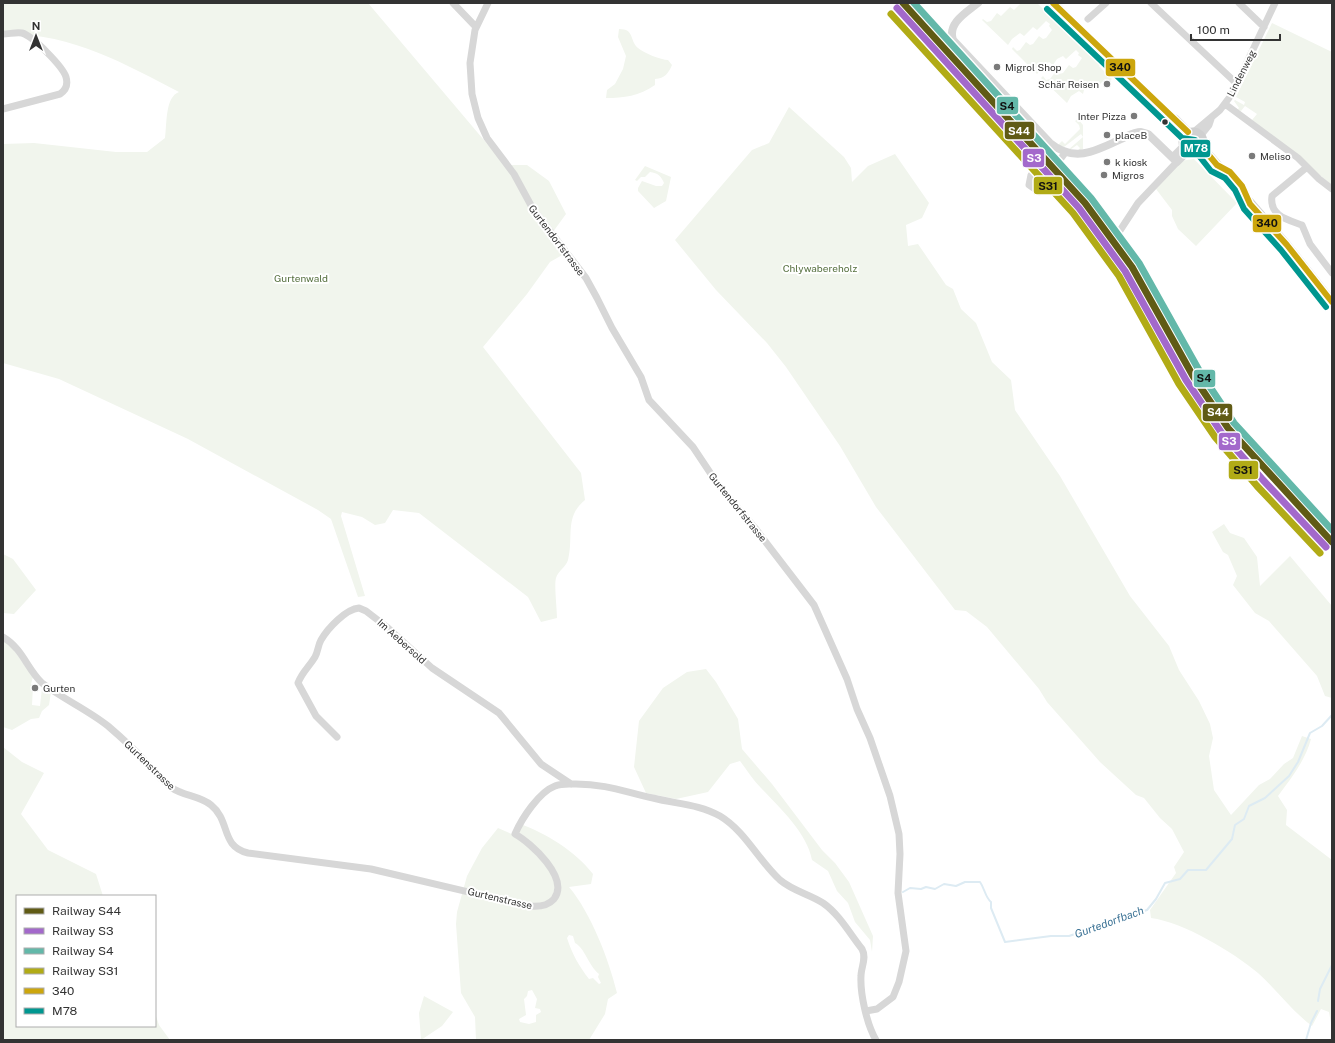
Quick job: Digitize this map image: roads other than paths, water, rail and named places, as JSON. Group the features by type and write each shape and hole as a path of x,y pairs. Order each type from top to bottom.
{"main road":[{"path":"1053,3 1119,68 1125,78 1200,149 1287,244 1332,302"},
{"path":"1190,139 1204,141 1200,149"}],"street":[{"path":"453,3 476,27"},
{"name":"Gurtendorfstrasse","path":"488,3 476,27 472,40 470,63 472,94 478,118 487,138 514,174 533,209 594,291 612,328 641,377 649,400 693,447 719,486 755,528 814,605 847,678 857,709 870,738 888,788 897,824 900,854 898,893 906,941 906,951 899,982 893,997 877,1009 866,1010"},
{"path":"978,3 954,24 952,32 953,40 1050,143 1071,154 1086,153 1141,132 1148,134 1175,160"},
{"path":"1088,19 1106,3"},
{"path":"1150,3 1236,84"},
{"path":"1239,3 1264,27"},
{"name":"Lindenweg","path":"1119,232 1138,203 1175,160 1190,139 1209,125 1211,119 1225,104 1275,3"},
{"path":"3,34 23,34 30,38 55,61 64,72 67,81 66,88 60,94 3,109"},
{"path":"1225,104 1298,158 1332,189"},
{"path":"1039,192 1029,185 1030,176 1050,169 1065,152"},
{"path":"1307,167 1272,196 1273,207 1283,219 1302,225 1310,244 1332,273"},
{"name":"Im Aebersold","path":"337,737 316,716 298,683 301,673 316,657 321,640 327,631 349,612 359,608 366,611 388,628 435,671 499,713 540,764 571,784"},
{"name":"Gurtenstrasse","path":"3,637 17,648 26,659 36,677 42,683 107,725 130,745 170,786 183,794 202,800 212,806 223,820 230,842 242,852 371,869 528,906 540,906 550,903 555,897 557,888 556,879 546,862 527,842 515,834 525,815 548,790 560,784 614,787 654,798 703,808 726,820 780,880 792,889 816,899 831,910 862,949 864,958 861,977 866,1010 869,1023 876,1040"}],"waterway":[{"name":"Gurtedorfbach","path":"903,892 910,888 921,889 926,887 935,889 944,884 956,886 965,882 980,882 987,898 991,902 991,908 1005,942 1051,936 1069,936 1147,910 1156,899 1165,883 1180,879 1188,870 1206,870 1232,839 1235,825 1244,819 1249,806 1265,798 1289,776 1298,762 1310,733 1322,726 1332,715"},
{"path":"1318,1001 1320,989 1332,965"},
{"path":"1306,1040 1311,1023 1317,1011"}],"rail line":[{"name":"S44","path":"903,3 1085,203 1132,267 1193,376 1228,428 1332,542"},
{"name":"S4","path":"914,3 1091,198 1139,263 1200,372 1234,423 1332,530"},
{"name":"S3","path":"897,8 1079,208 1125,271 1186,380 1221,432 1263,480 1326,547"},
{"name":"S31","path":"891,14 1073,213 1119,276 1179,384 1215,437 1257,486 1320,553"}],"place":[{"name":"Migrol Shop","path":"997,67"},
{"name":"Schär Reisen","path":"1107,84"},
{"name":"Inter Pizza","path":"1134,116"},
{"name":"placeB","path":"1107,135"},
{"name":"Meliso","path":"1252,156"},
{"name":"k kiosk","path":"1107,162"},
{"name":"Migros","path":"1104,175"},
{"name":"Gurten","path":"35,688"}],"park label":[{"name":"Chlywabereholz","path":"820,268"},
{"name":"Gurtenwald","path":"301,278"}]}
